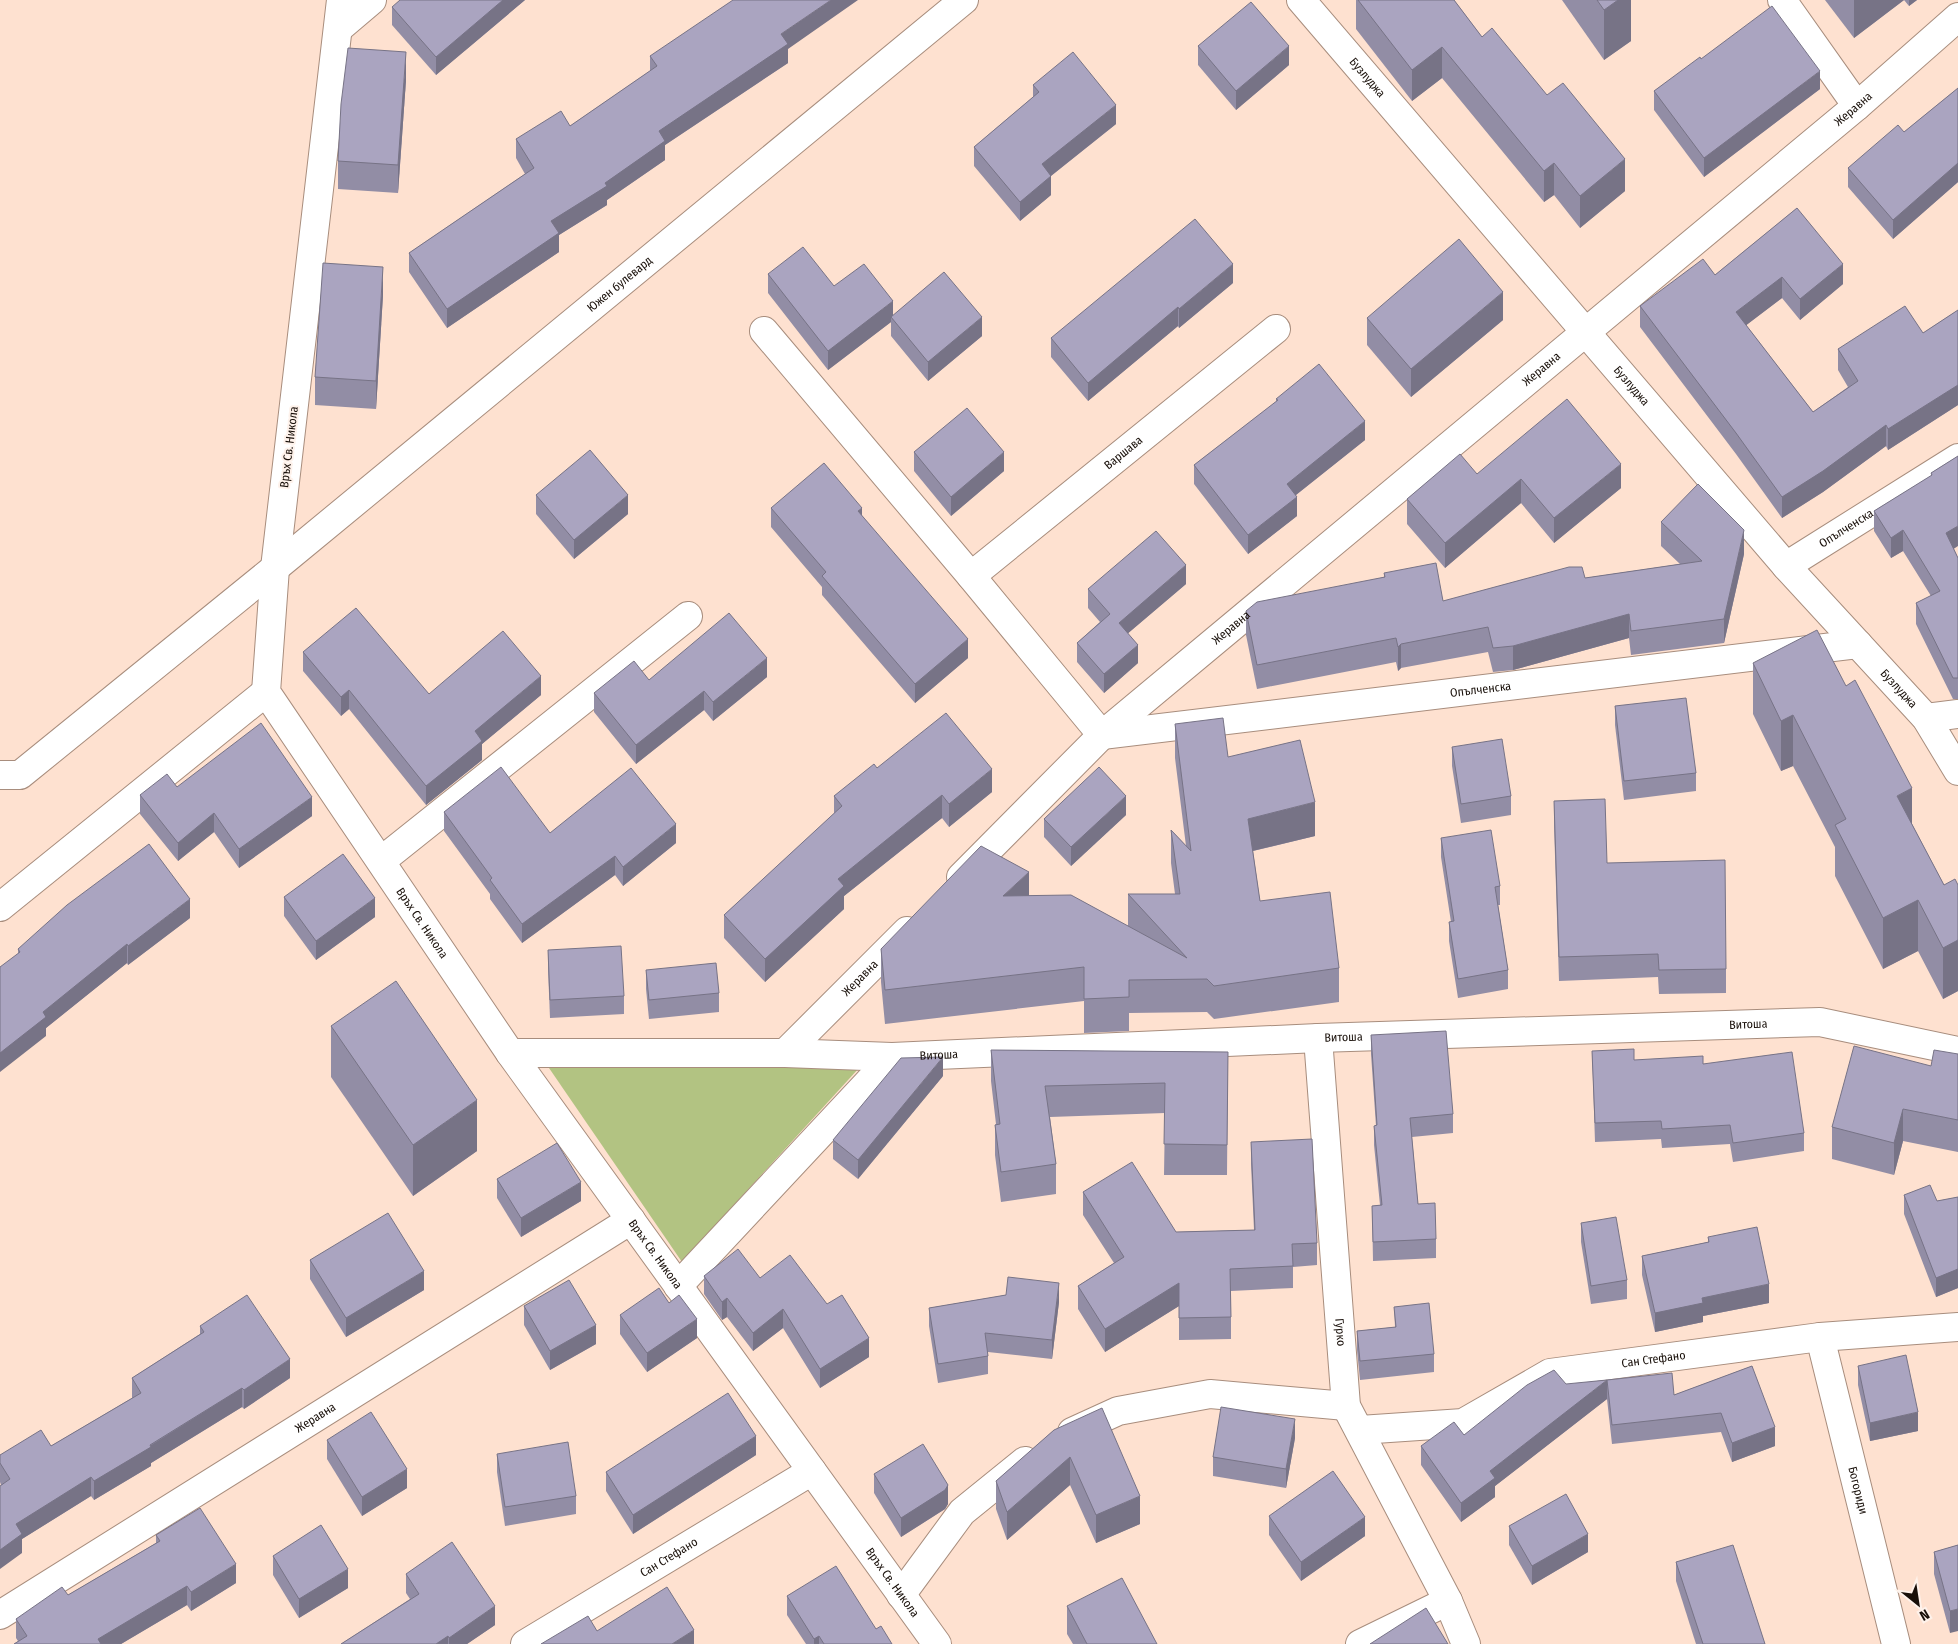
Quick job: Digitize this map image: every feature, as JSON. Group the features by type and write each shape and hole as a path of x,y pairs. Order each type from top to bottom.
{"street":[{"name":"Връх Св. Никола","path":"340,0 275,568 266,692 510,1053 937,1644"},
{"path":"338,28 372,0"},
{"name":"Южен булевард","path":"0,775 20,775 275,568 964,0"},
{"name":"Бузлуджа","path":"1301,0 1786,566 1926,718 1958,771"},
{"path":"1782,0 1857,106"},
{"name":"Жеравна","path":"785,1053 1102,736 1585,331 1857,106 1958,17"},
{"name":"Варшава","path":"971,576 1276,329"},
{"path":"764,331 971,576 1102,736"},
{"name":"Опълченска","path":"1786,566 1958,458"},
{"path":"381,861 688,616"},
{"name":"Опълченска","path":"1102,736 1858,644"},
{"path":"0,907 266,692"},
{"path":"1926,718 1958,714"},
{"name":"Витоша","path":"785,1053 892,1057 1318,1038 1820,1022 1958,1051"},
{"name":"Гурко","path":"1318,1038 1346,1406 1448,1601 1466,1644"},
{"path":"510,1053 785,1053"},
{"path":"678,1286 892,1057"},
{"name":"Жеравна","path":"0,1615 631,1220"},
{"name":"Сан Стефано","path":"1360,1430 1463,1423 1550,1373 1820,1337 1958,1327"},
{"name":"Богориди","path":"1820,1337 1896,1644"},
{"path":"901,1595 962,1512 1049,1443 1118,1411 1210,1394 1346,1406"},
{"name":"Сан Стефано","path":"525,1644 812,1471"},
{"path":"1360,1644 1448,1601"}],"green space":[{"path":"549,1068 859,1068 682,1262"}],"building":[{"path":"400,0 503,0 436,57 392,7"},
{"path":"733,0 831,0 781,34 788,44 659,131 665,141 605,183 607,186 551,221 559,233 447,309 409,253 534,168 516,139 561,111 570,126 657,66 650,56"},
{"path":"1358,0 1454,0 1482,37 1492,28 1547,95 1563,83 1625,159 1580,196 1554,163 1544,171 1442,47 1412,70"},
{"path":"1597,0 1618,0 1604,10"},
{"path":"1251,2 1289,46 1236,91 1198,46"},
{"path":"1772,6 1820,71 1704,158 1654,91 1700,57 1701,59"},
{"path":"348,48 406,52 398,165 338,161 341,104"},
{"path":"1073,52 1116,105 1042,164 1051,176 1020,202 974,147 1039,92 1033,85"},
{"path":"1958,88 1958,163 1893,220 1848,168 1898,125 1904,132"},
{"path":"1797,208 1843,264 1800,299 1782,277 1736,312 1813,412 1858,381 1838,349 1905,306 1923,333 1958,310 1958,385 1888,429 1886,425 1823,471 1782,497 1640,306 1703,259 1715,275"},
{"path":"1195,219 1233,264 1179,309 1178,307 1088,383 1051,338"},
{"path":"1459,239 1503,292 1411,369 1367,318"},
{"path":"803,247 834,286 864,264 893,301 828,351 768,274"},
{"path":"323,263 383,267 376,381 315,377"},
{"path":"944,272 982,317 928,362 891,317"},
{"path":"1319,364 1365,421 1287,484 1297,497 1248,535 1194,465 1278,400 1276,399"},
{"path":"1567,399 1621,464 1554,518 1521,479 1445,543 1407,499 1460,454 1477,474"},
{"path":"967,408 1004,452 951,497 914,452"},
{"path":"590,450 628,495 574,540 536,495"},
{"path":"1958,456 1958,526 1946,533 1958,558 1958,678 1953,678 1916,603 1940,591 1903,530 1891,538 1874,511 1932,475 1931,473"},
{"path":"824,463 862,508 858,511 968,639 915,684 822,576 826,572 771,508"},
{"path":"1698,484 1744,530 1724,619 1631,631 1629,614 1513,646 1493,648 1488,627 1401,644 1398,647 1396,638 1257,665 1246,611 1257,602 1385,577 1384,573 1436,563 1443,601 1569,567 1582,567 1585,578 1702,561 1661,522"},
{"path":"1156,531 1186,565 1119,623 1138,645 1104,674 1077,643 1110,614 1088,589"},
{"path":"356,608 429,694 503,631 541,676 475,731 482,741 426,786 349,690 341,697 303,652"},
{"path":"729,613 767,658 713,702 704,691 636,745 594,693 634,661 649,680"},
{"path":"1817,630 1846,686 1855,680 1912,788 1897,796 1944,885 1955,879 1958,885 1958,940 1943,948 1918,900 1883,918 1835,825 1846,819 1793,715 1781,721 1753,663"},
{"path":"1686,698 1696,773 1624,781 1615,706"},
{"path":"946,713 992,769 949,804 942,795 838,879 844,886 765,959 724,915 842,806 834,796 874,764 877,768"},
{"path":"1223,718 1228,757 1300,740 1315,802 1248,819 1260,901 1330,892 1339,968 1214,986 1207,979 1129,980 1129,997 1084,999 1084,967 885,990 881,949 981,846 1029,872 1003,896 1071,895 1187,958 1128,894 1180,894 1171,830 1191,851 1175,724"},
{"path":"261,723 312,797 239,849 214,813 178,843 140,795 167,774 177,787"},
{"path":"1502,739 1511,796 1461,804 1452,747"},
{"path":"501,767 550,833 631,768 676,824 623,867 615,856 522,924 490,880 492,878 444,812"},
{"path":"1099,767 1126,796 1071,847 1044,819"},
{"path":"1605,799 1607,863 1725,860 1726,969 1659,970 1658,954 1559,957 1554,801"},
{"path":"1491,830 1500,886 1495,887 1508,970 1458,979 1449,922 1454,921 1441,838"},
{"path":"149,844 190,899 128,946 127,944 43,1012 46,1017 0,1053 0,967 20,952 18,949 67,905"},
{"path":"343,854 375,898 316,941 284,897"},
{"path":"621,946 624,996 550,1000 548,950"},
{"path":"716,963 719,993 649,1000 646,970"},
{"path":"396,981 477,1100 413,1145 331,1026"},
{"path":"1446,1031 1453,1114 1410,1118 1418,1204 1435,1203 1436,1239 1373,1242 1372,1206 1382,1205 1374,1126 1377,1125 1371,1035"},
{"path":"1854,1046 1931,1066 1934,1050 1958,1054 1958,1120 1903,1109 1894,1143 1832,1127"},
{"path":"1634,1049 1634,1060 1703,1056 1703,1064 1792,1052 1804,1133 1733,1143 1730,1125 1662,1129 1661,1121 1595,1123 1592,1051"},
{"path":"991,1050 1228,1052 1227,1145 1164,1144 1165,1083 1045,1086 1056,1164 1001,1172 995,1125 1000,1124"},
{"path":"943,1057 858,1160 833,1140 901,1058"},
{"path":"1312,1139 1317,1243 1292,1244 1293,1266 1230,1269 1231,1317 1179,1318 1179,1283 1105,1329 1078,1286 1124,1257 1083,1192 1132,1162 1176,1232 1255,1230 1251,1142"},
{"path":"557,1143 581,1182 521,1218 497,1179"},
{"path":"1930,1185 1937,1201 1958,1197 1958,1269 1936,1278 1904,1195"},
{"path":"388,1213 424,1271 346,1318 310,1260"},
{"path":"1616,1217 1627,1280 1591,1286 1581,1223"},
{"path":"1757,1227 1769,1284 1702,1298 1703,1303 1655,1313 1642,1256 1709,1242 1708,1237"},
{"path":"738,1249 760,1278 790,1255 827,1304 842,1295 869,1338 820,1369 783,1309 753,1333 727,1298 722,1302 704,1276"},
{"path":"1008,1277 1059,1283 1052,1340 985,1333 988,1356 938,1364 929,1308 1006,1295"},
{"path":"569,1280 596,1325 550,1351 524,1306"},
{"path":"659,1288 669,1303 679,1295 697,1319 647,1353 620,1315"},
{"path":"247,1295 290,1359 244,1390 242,1388 150,1445 151,1447 94,1481 91,1477 16,1524 22,1534 0,1550 0,1486 10,1479 0,1463 0,1455 41,1430 51,1446 141,1393 132,1378 204,1332 200,1326"},
{"path":"1429,1303 1434,1354 1360,1361 1357,1331 1396,1327 1394,1307"},
{"path":"1906,1355 1918,1412 1870,1423 1858,1366"},
{"path":"1752,1366 1775,1427 1732,1443 1721,1413 1612,1425 1607,1380 1672,1373 1674,1395"},
{"path":"1554,1370 1566,1384 1607,1380 1490,1471 1495,1478 1461,1503 1421,1446 1454,1422 1464,1435 1527,1385"},
{"path":"728,1393 756,1436 633,1515 606,1472"},
{"path":"1221,1407 1295,1419 1286,1469 1213,1457"},
{"path":"1102,1408 1140,1496 1096,1515 1070,1457 1007,1512 996,1481 1054,1430"},
{"path":"371,1412 407,1469 362,1497 327,1440"},
{"path":"568,1442 576,1496 505,1507 497,1454"},
{"path":"923,1444 948,1485 945,1490 901,1518 874,1474"},
{"path":"1333,1471 1365,1517 1301,1562 1269,1516"},
{"path":"1566,1494 1588,1534 1532,1566 1509,1526"},
{"path":"200,1508 236,1564 191,1592 187,1586 98,1639 101,1644 14,1644 27,1636 16,1619 62,1587 68,1595 160,1541 156,1535"},
{"path":"321,1525 348,1569 299,1599 273,1556"},
{"path":"452,1542 495,1606 449,1638 448,1636 436,1644 341,1644 419,1594 406,1574"},
{"path":"1733,1545 1765,1644 1703,1644 1676,1562"},
{"path":"1958,1545 1958,1609 1950,1611 1934,1552"},
{"path":"836,1566 876,1629 881,1626 892,1644 824,1644 819,1636 814,1639 787,1596"},
{"path":"1122,1578 1157,1644 1087,1644 1067,1606"},
{"path":"667,1587 694,1630 672,1644 541,1644 588,1616 597,1631"},
{"path":"1426,1608 1448,1644 1370,1644"}]}
